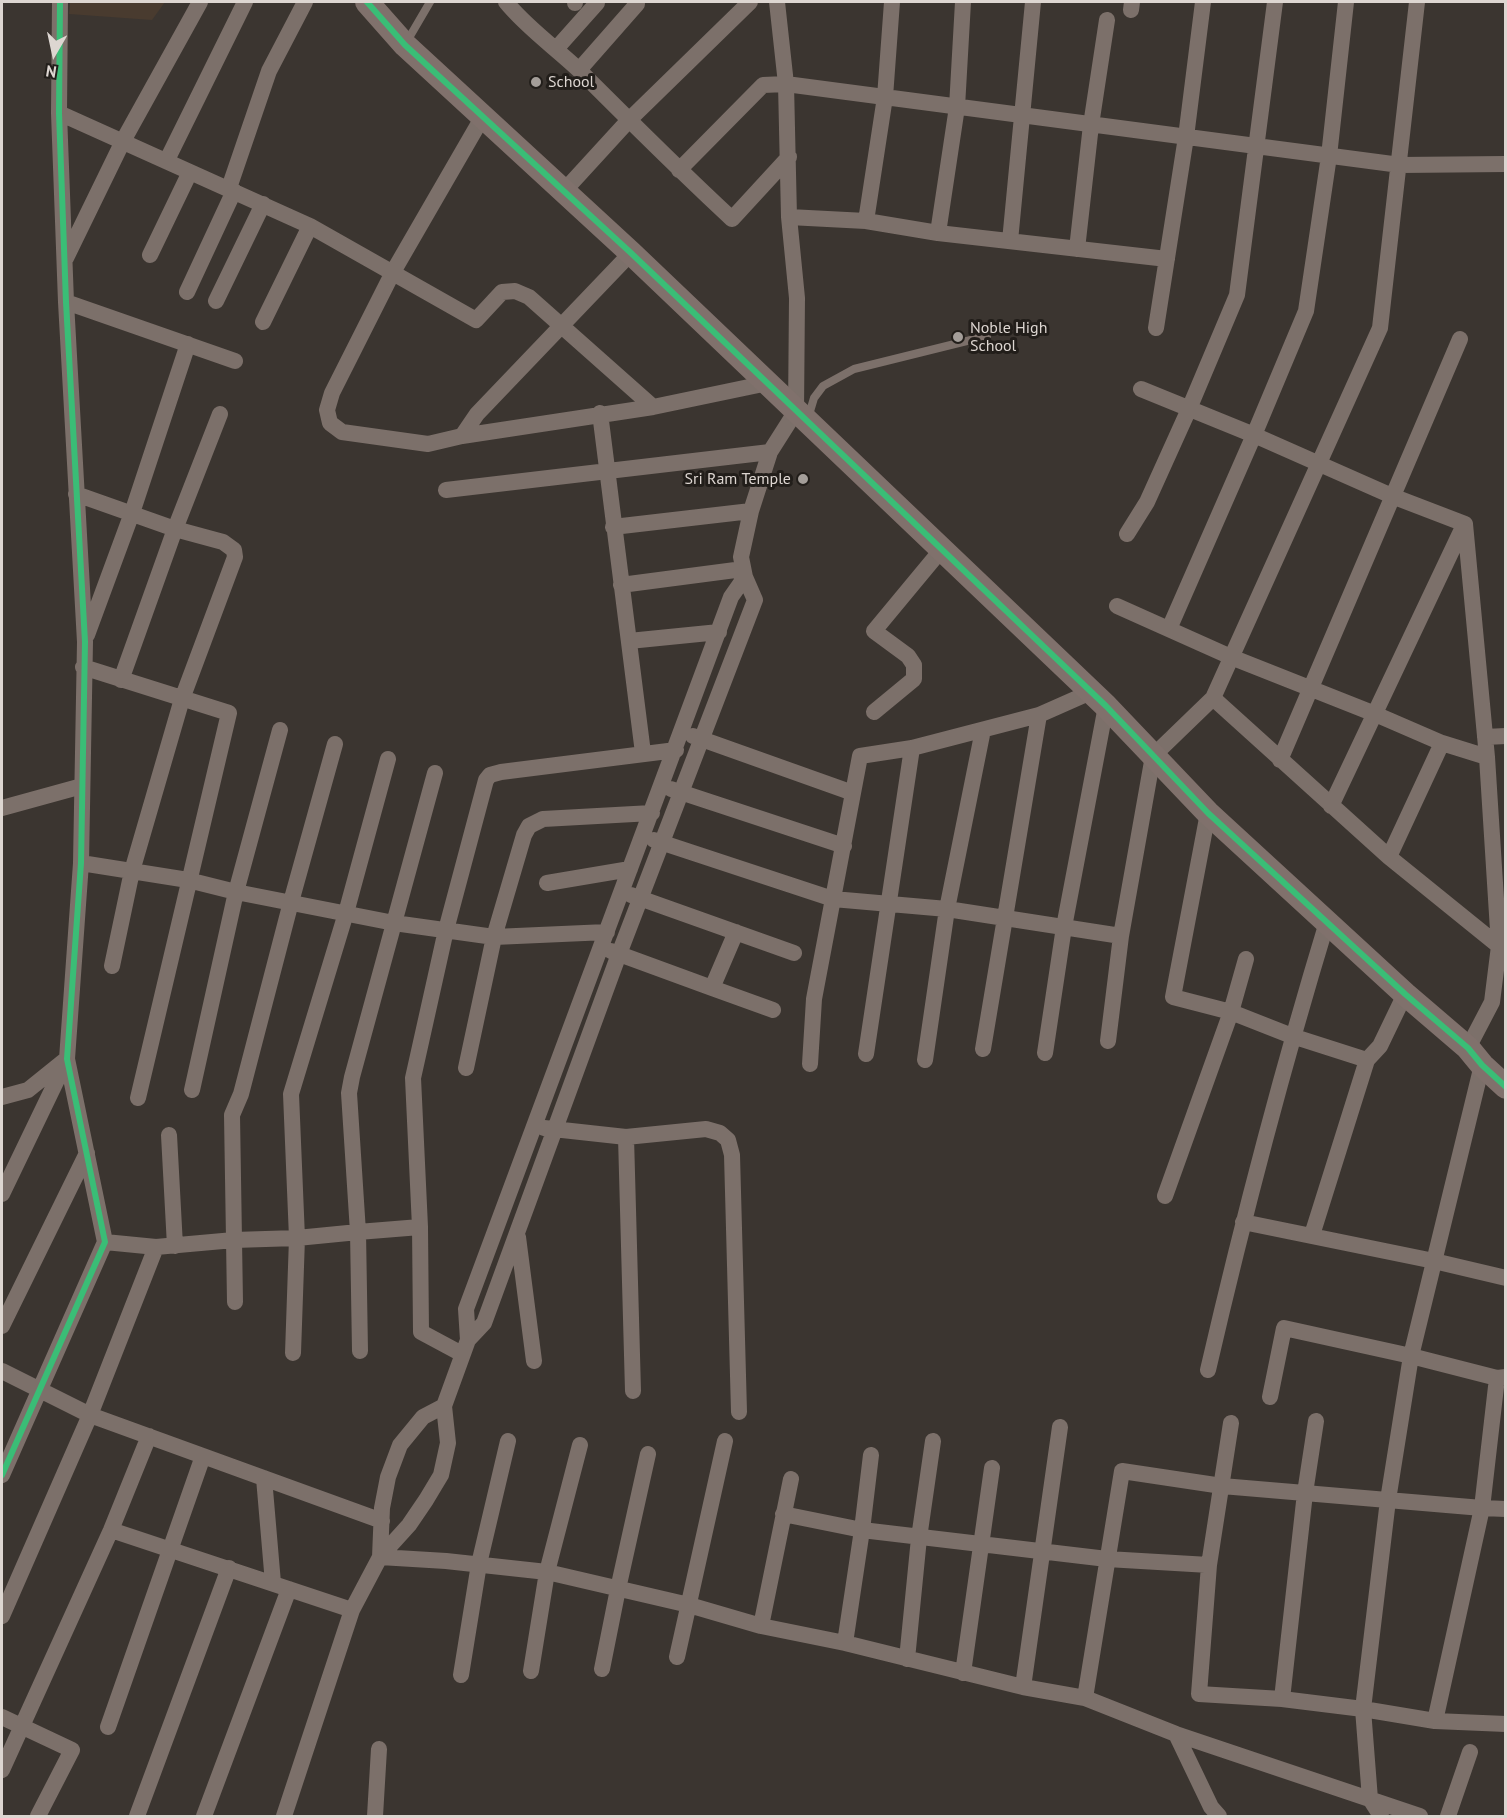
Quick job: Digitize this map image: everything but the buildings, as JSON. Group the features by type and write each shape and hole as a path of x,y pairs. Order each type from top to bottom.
{"street":[{"path":"2,1475 105,1242 67,1059 81,863 85,642 64,262 59,113 60,2"},
{"path":"64,262 123,141 200,2"},
{"path":"167,160 245,2"},
{"path":"187,292 231,189 269,71 304,2"},
{"path":"367,2 405,45 631,253 1099,699 1208,813 1506,1087"},
{"path":"506,2 732,219 789,157"},
{"path":"564,191 628,120 750,2"},
{"path":"465,1347 484,1323 619,954 755,600 744,573 741,557 752,511 770,452 801,416 797,298 789,217 786,84 777,2"},
{"path":"866,221 885,98 892,2"},
{"path":"938,232 957,107 963,2"},
{"path":"1010,241 1033,2"},
{"path":"1156,328 1186,137 1203,2"},
{"path":"1127,534 1147,502 1237,295 1275,2"},
{"path":"1168,628 1306,312 1329,156 1346,2"},
{"path":"1108,1041 1121,936 1153,756 1213,698 1380,327 1417,2"},
{"path":"556,49 597,3"},
{"path":"579,70 638,4"},
{"path":"1077,249 1091,125 1107,20"},
{"path":"679,170 763,85 786,84 1400,165 1506,164"},
{"path":"59,113 310,226 476,320 502,292 515,291 529,297 653,407"},
{"path":"482,118 393,272 332,393 327,410 330,423 342,432 428,444 462,436 600,413 653,407 768,383"},
{"path":"150,255 190,172"},
{"path":"216,301 263,204"},
{"path":"789,217 866,221 938,232 1167,259"},
{"path":"263,322 310,226"},
{"path":"462,436 477,414 631,253"},
{"path":"66,302 235,361"},
{"path":"1280,760 1460,339"},
{"path":"85,642 132,513 188,344"},
{"path":"1141,389 1465,525"},
{"path":"600,413 643,753"},
{"path":"120,680 220,414"},
{"path":"446,490 770,452"},
{"path":"76,494 175,529 229,544 234,550 235,557 182,699 132,871 112,966"},
{"path":"613,526 752,511"},
{"path":"1331,806 1465,525"},
{"path":"1381,1816 1370,1799 1363,1709 1388,1500 1411,1356 1434,1261 1475,1057 1492,1002 1502,946 1465,525"},
{"path":"874,712 914,679 914,665 908,656 874,631 942,549"},
{"path":"621,585 744,573"},
{"path":"284,1816 352,1610 380,1557 409,1525 441,1475 448,1443 444,1406 465,1347 466,1309 536,1128 731,597 744,573"},
{"path":"1117,606 1231,657 1442,743 1487,757"},
{"path":"629,641 719,632"},
{"path":"83,667 229,713 138,1098"},
{"path":"1213,698 1389,857 1502,946"},
{"path":"810,1064 814,999 860,756 912,748 1099,699"},
{"path":"1045,1053 1099,699"},
{"path":"983,1049 1039,715"},
{"path":"192,1090 236,892 280,730"},
{"path":"926,1060 947,909 982,730"},
{"path":"682,731 853,793"},
{"path":"1485,737 1506,736"},
{"path":"1389,857 1442,743"},
{"path":"235,1302 232,1115 241,1094 335,744"},
{"path":"866,1054 912,748"},
{"path":"465,1347 421,1332 420,1227 413,1078 446,930 486,780 490,775 501,772 676,750"},
{"path":"293,1353 297,1238 291,1094 346,914 388,759"},
{"path":"360,1351 358,1232 350,1093 352,1077 435,773"},
{"path":"2,808 82,786"},
{"path":"663,786 844,846"},
{"path":"466,1068 494,937 529,826 543,819 652,813"},
{"path":"1208,813 1173,997 1232,1012 1292,1036 1367,1060"},
{"path":"643,836 833,898 947,909 1121,936"},
{"path":"81,863 188,880 236,892 394,923 494,937 604,940 619,954 773,1010"},
{"path":"547,883 630,870"},
{"path":"623,892 794,953"},
{"path":"1208,1370 1243,1222 1292,1036 1327,922"},
{"path":"712,988 736,932"},
{"path":"1166,1196 1232,1012 1246,959"},
{"path":"1312,1235 1367,1060 1380,1046 1405,994"},
{"path":"2,1097 28,1090 67,1059"},
{"path":"2,1194 67,1059"},
{"path":"536,1128 626,1137 706,1129 720,1133 728,1140 732,1155 739,1412"},
{"path":"169,1135 174,1246"},
{"path":"626,1137 633,1391"},
{"path":"2,1326 87,1153"},
{"path":"510,1195 518,1233 534,1361"},
{"path":"1243,1222 1506,1278"},
{"path":"105,1242 156,1247 420,1227"},
{"path":"2,1616 90,1415 156,1247"},
{"path":"1270,1397 1284,1328 1501,1378 1482,1508 1435,1721"},
{"path":"2,1371 90,1415 382,1521"},
{"path":"380,1557 388,1477 400,1445 423,1417 444,1406"},
{"path":"1282,1700 1305,1493 1316,1420"},
{"path":"1231,1423 1209,1565 1199,1694 1363,1709 1435,1721 1506,1724"},
{"path":"1023,1687 1060,1427"},
{"path":"2,1770 111,1530 149,1436"},
{"path":"461,1675 479,1564 508,1441"},
{"path":"907,1659 919,1538 933,1441"},
{"path":"677,1657 726,1442"},
{"path":"531,1671 547,1572 580,1445"},
{"path":"602,1669 648,1454"},
{"path":"845,1643 871,1455"},
{"path":"108,1727 203,1456"},
{"path":"963,1673 992,1468"},
{"path":"1085,1698 1122,1471 1222,1486 1506,1509"},
{"path":"264,1478 273,1583"},
{"path":"761,1626 791,1479"},
{"path":"783,1514 862,1530 919,1538 1107,1559 1209,1565"},
{"path":"111,1530 352,1610"},
{"path":"380,1557 479,1564 547,1572 689,1605 761,1626 845,1643 1023,1687 1085,1698 1176,1734 1420,1816"},
{"path":"137,1816 229,1568"},
{"path":"204,1816 290,1589"},
{"path":"2,1717 72,1750 38,1816"},
{"path":"1176,1734 1211,1807 1219,1816"},
{"path":"375,1816 379,1749"},
{"path":"1448,1816 1470,1752"}],"lane":[{"path":"405,45 430,2"},
{"path":"801,416 823,386 854,369 987,336"}],"shaded area":[{"path":"70,2 165,2 152,20 69,14"}],"cycle path":[{"path":"2,1475 105,1242 67,1059 81,863 85,642 66,302 59,113 60,2"},
{"path":"367,2 405,45 631,253 1106,706 1208,813 1405,994 1468,1048 1482,1065 1506,1087"}],"place":[{"name":"School","path":"536,82"},
{"name":"Noble High School","path":"958,337"},
{"name":"Sri Ram Temple","path":"803,479"}]}
